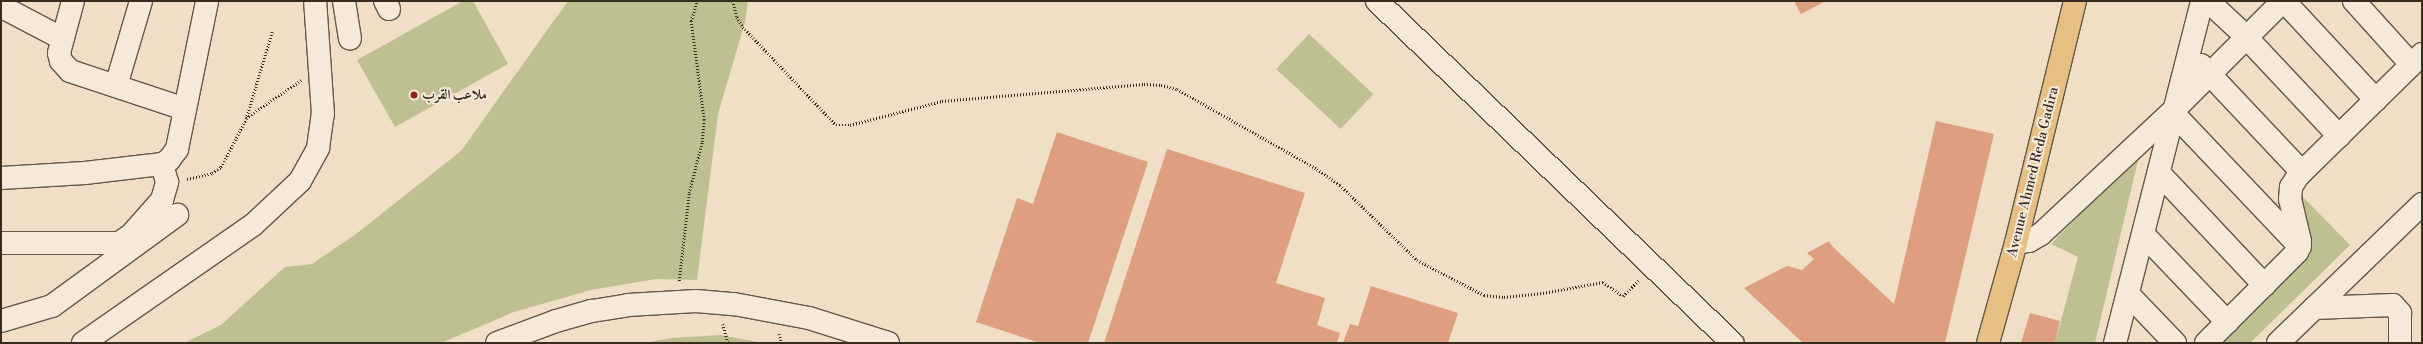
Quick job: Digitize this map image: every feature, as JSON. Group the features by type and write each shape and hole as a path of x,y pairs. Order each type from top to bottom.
{"main road":[{"name":"Avenue Ahmed Reda Gadira","path":"1988,343 2016,243 2075,1"}],"street":[{"path":"2,1 6,10 63,39"},
{"path":"73,1 59,53 61,61 70,71 185,109"},
{"path":"116,86 141,1"},
{"path":"1,321 52,306 121,248 156,208 169,160 177,149 207,1"},
{"path":"83,343 253,225 300,181 318,148 324,114 315,1"},
{"path":"344,1 350,39"},
{"path":"1377,1 1733,343"},
{"path":"2115,343 2183,84 2202,1"},
{"path":"2208,1 2242,33 2339,136"},
{"path":"2242,33 2266,1"},
{"path":"2016,243 2029,241 2041,234 2175,111 2205,70 2242,33 2283,1 2376,100"},
{"path":"2300,247 2290,199 2292,187 2302,172 2417,59 2354,1"},
{"path":"2016,243 2183,84 2205,70"},
{"path":"2205,70 2302,172"},
{"path":"2175,111 2300,247"},
{"path":"1,178 86,173 165,173"},
{"path":"2159,173 2264,285"},
{"path":"2278,343 2422,204"},
{"path":"1,243 121,248 177,215"},
{"path":"2143,234 2227,322"},
{"path":"2206,343 2300,247"},
{"path":"2128,294 2176,343"},
{"path":"496,343 556,321 592,312 696,301 772,310 840,326 888,343"},
{"path":"2314,308 2393,305 2400,314 2400,343"}],"path":[{"path":"677,302 689,193 702,142 704,120 691,22 697,1"},
{"path":"733,1 737,17 743,27 836,125 850,125 942,101 1144,84 1161,85 1177,89 1317,169 1340,185 1417,260 1484,295 1504,297 1543,293 1603,282 1623,296 1652,266"},
{"path":"165,173 194,178 212,173 221,167 226,152 246,119 272,32"},
{"path":"246,119 305,77"}],"green space":[{"name":"ملاعب القرب","path":"463,1 473,1 508,64 395,127 357,60"},
{"path":"568,1 748,1 745,22 718,114 697,280 656,279 591,290 514,312 441,343 184,343 221,325 285,267 312,264 356,234 461,151"},
{"path":"1309,34 1373,94 1341,129 1276,69"},
{"path":"2140,152 2095,343 2055,343 2078,257 2051,244"},
{"path":"2300,194 2350,245 2250,343 2222,343 2310,255 2312,247 2297,196"},
{"path":"720,335 763,343 643,343 672,338"}],"building":[{"path":"1794,1 1826,1 1801,14"},
{"path":"1936,121 1994,134 1945,343 1803,343 1744,288 1787,266 1802,270 1814,259 1807,253 1829,241 1832,246 1894,304"},
{"path":"1057,132 1148,162 1088,343 1040,343 976,322 1017,198 1033,204"},
{"path":"1167,149 1305,193 1276,283 1325,298 1317,325 1340,333 1337,343 1104,343"},
{"path":"1371,286 1458,313 1448,343 1343,343 1350,324 1358,326"},
{"path":"2030,313 2060,321 2055,343 2021,343"}],"place":[{"name":"ملاعب القرب","path":"414,95"}]}
